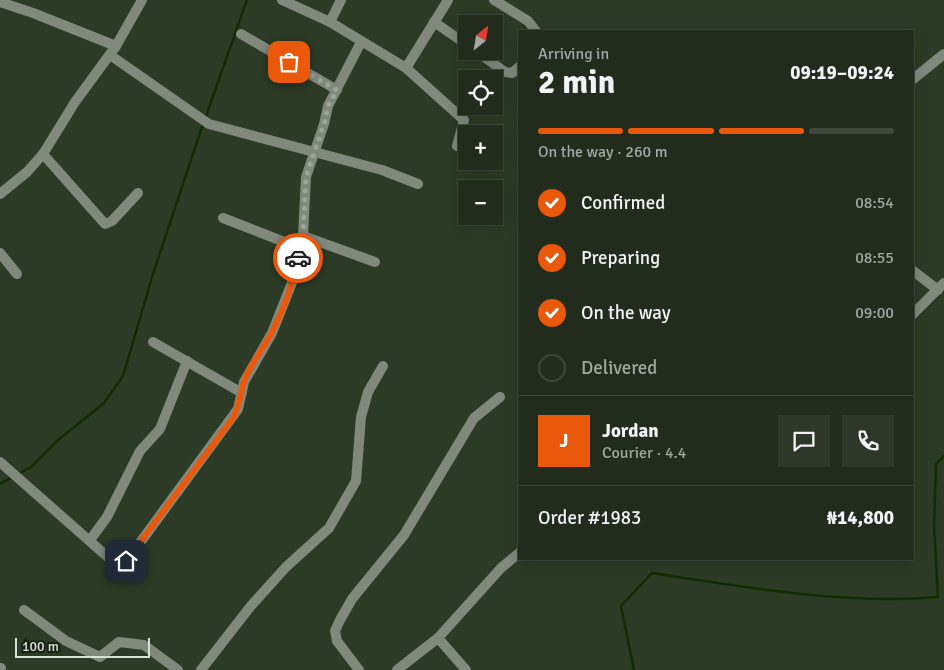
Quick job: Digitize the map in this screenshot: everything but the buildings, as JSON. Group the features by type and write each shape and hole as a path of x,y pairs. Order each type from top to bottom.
{"street":[{"path":"0,194 27,172 43,154 75,102 113,50 142,0"},
{"path":"282,0 330,22 406,68 464,120 457,146"},
{"path":"330,22 341,0"},
{"path":"406,68 448,0"},
{"path":"494,0 528,21 535,30"},
{"path":"0,2 33,12 113,50 209,124 382,170 418,184"},
{"path":"434,22 458,38"},
{"path":"241,34 337,90"},
{"path":"0,462 110,559 118,562 126,561 238,409 247,374 272,333 295,274 303,236 304,189 313,152 324,124 328,106 361,42"},
{"path":"914,78 944,54"},
{"path":"488,60 505,72 512,73 518,68"},
{"path":"43,154 105,224 112,221 138,193"},
{"path":"223,218 300,248"},
{"path":"303,236 375,262"},
{"path":"0,253 17,274"},
{"path":"914,271 941,286 914,313"},
{"path":"153,342 242,393"},
{"path":"90,540 111,509 140,451 160,429 187,361"},
{"path":"201,670 250,607 286,567 329,528 356,481 362,417 368,392 383,366"},
{"path":"359,670 337,641 335,631 340,620 352,599 404,535 474,418 500,397"},
{"path":"397,670 438,638 501,568 518,554"},
{"path":"24,610 66,641 100,657 119,642 144,645 178,670"},
{"path":"438,638 466,670"}],"waterway":[{"path":"205,119 247,0"},
{"path":"18,474 31,467 58,440 104,403 123,376 153,274 203,124"},
{"path":"634,670 621,606 652,573 758,589 832,597 868,599 938,597 934,525 936,464 944,456"},
{"path":"0,484 13,477"}],"way so far":[{"path":"289,62 337,90 328,106 324,124 306,177 303,236 298,258"}],"route":[{"path":"126,561 201,458 233,418 238,409 247,374 272,333 280,314 295,274 298,258"}]}
